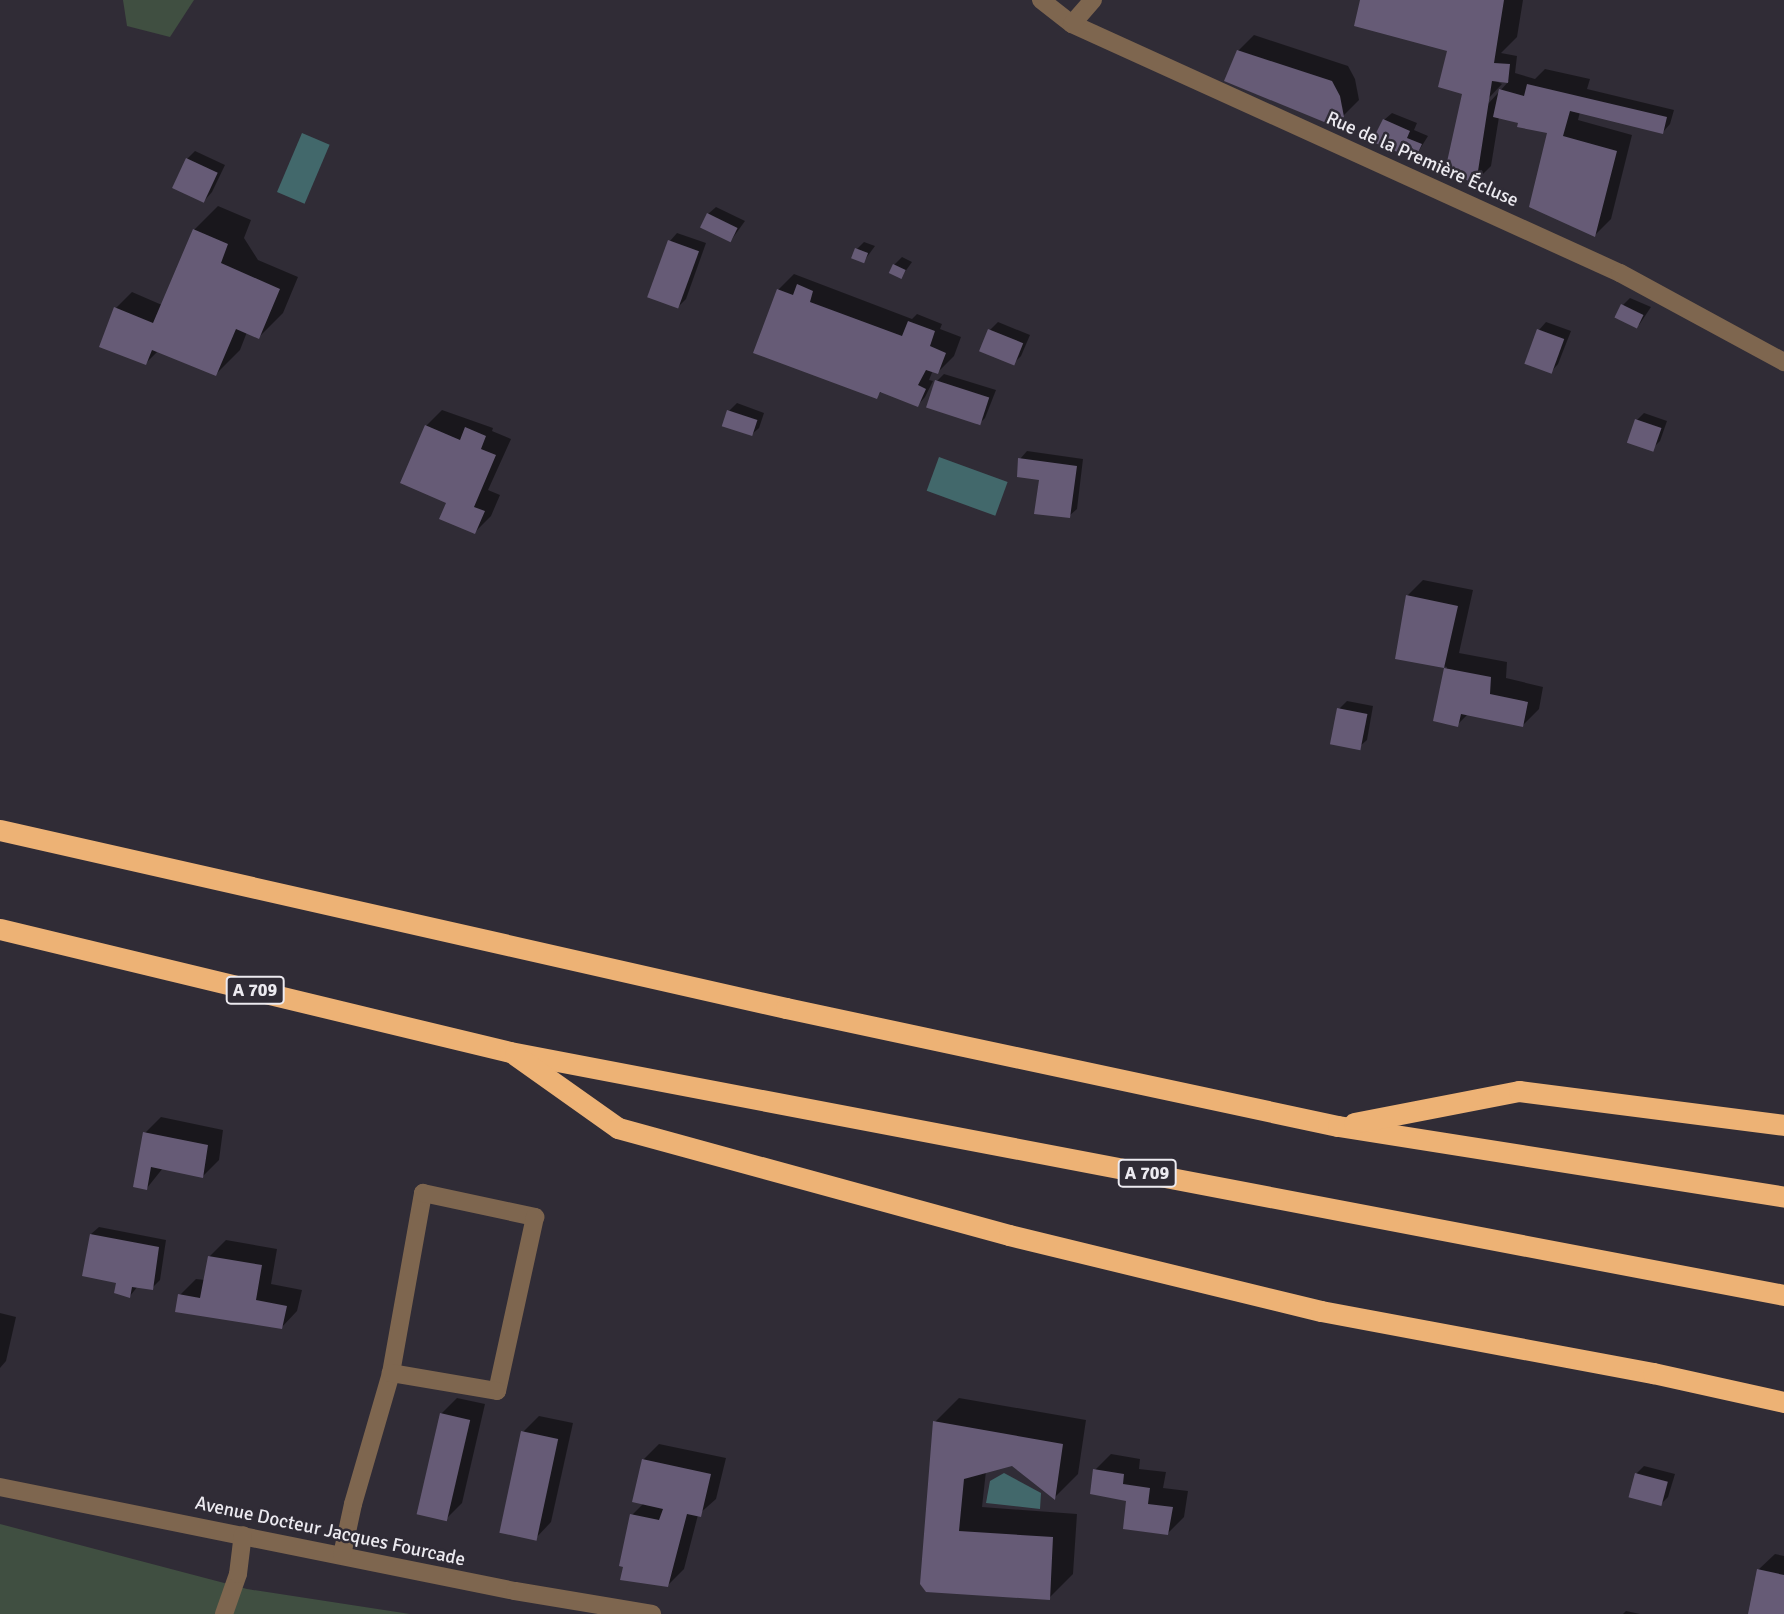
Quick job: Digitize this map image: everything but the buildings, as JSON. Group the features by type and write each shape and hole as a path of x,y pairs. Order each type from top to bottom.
{"highway":[{"path":"0,830 786,1008 1338,1126 1784,1197"},
{"name":"A 709","path":"0,929 510,1052 1784,1295"},
{"path":"510,1052 618,1128 631,1132 1009,1235 1321,1311 1653,1373 1784,1402"},
{"path":"1338,1126 1519,1091 1784,1125"}],"street":[{"name":"Rue de la Première Écluse","path":"1041,0 1072,23 1620,273 1784,362"},
{"path":"1072,23 1093,0"},
{"path":"342,1555 353,1504 391,1373 423,1193 535,1217 497,1391 391,1373"},
{"name":"Avenue Docteur Jacques Fourcade","path":"0,1487 515,1591 652,1614"},
{"path":"224,1614 238,1574 243,1535"}],"shaded area":[{"path":"123,0 194,0 170,37 127,26"},
{"path":"302,133 330,145 305,204 277,192"},
{"path":"939,457 1008,482 995,516 927,491"},
{"path":"1004,1473 1041,1493 1040,1509 986,1503 990,1481"},
{"path":"0,1524 247,1589 410,1614 0,1614"}]}
